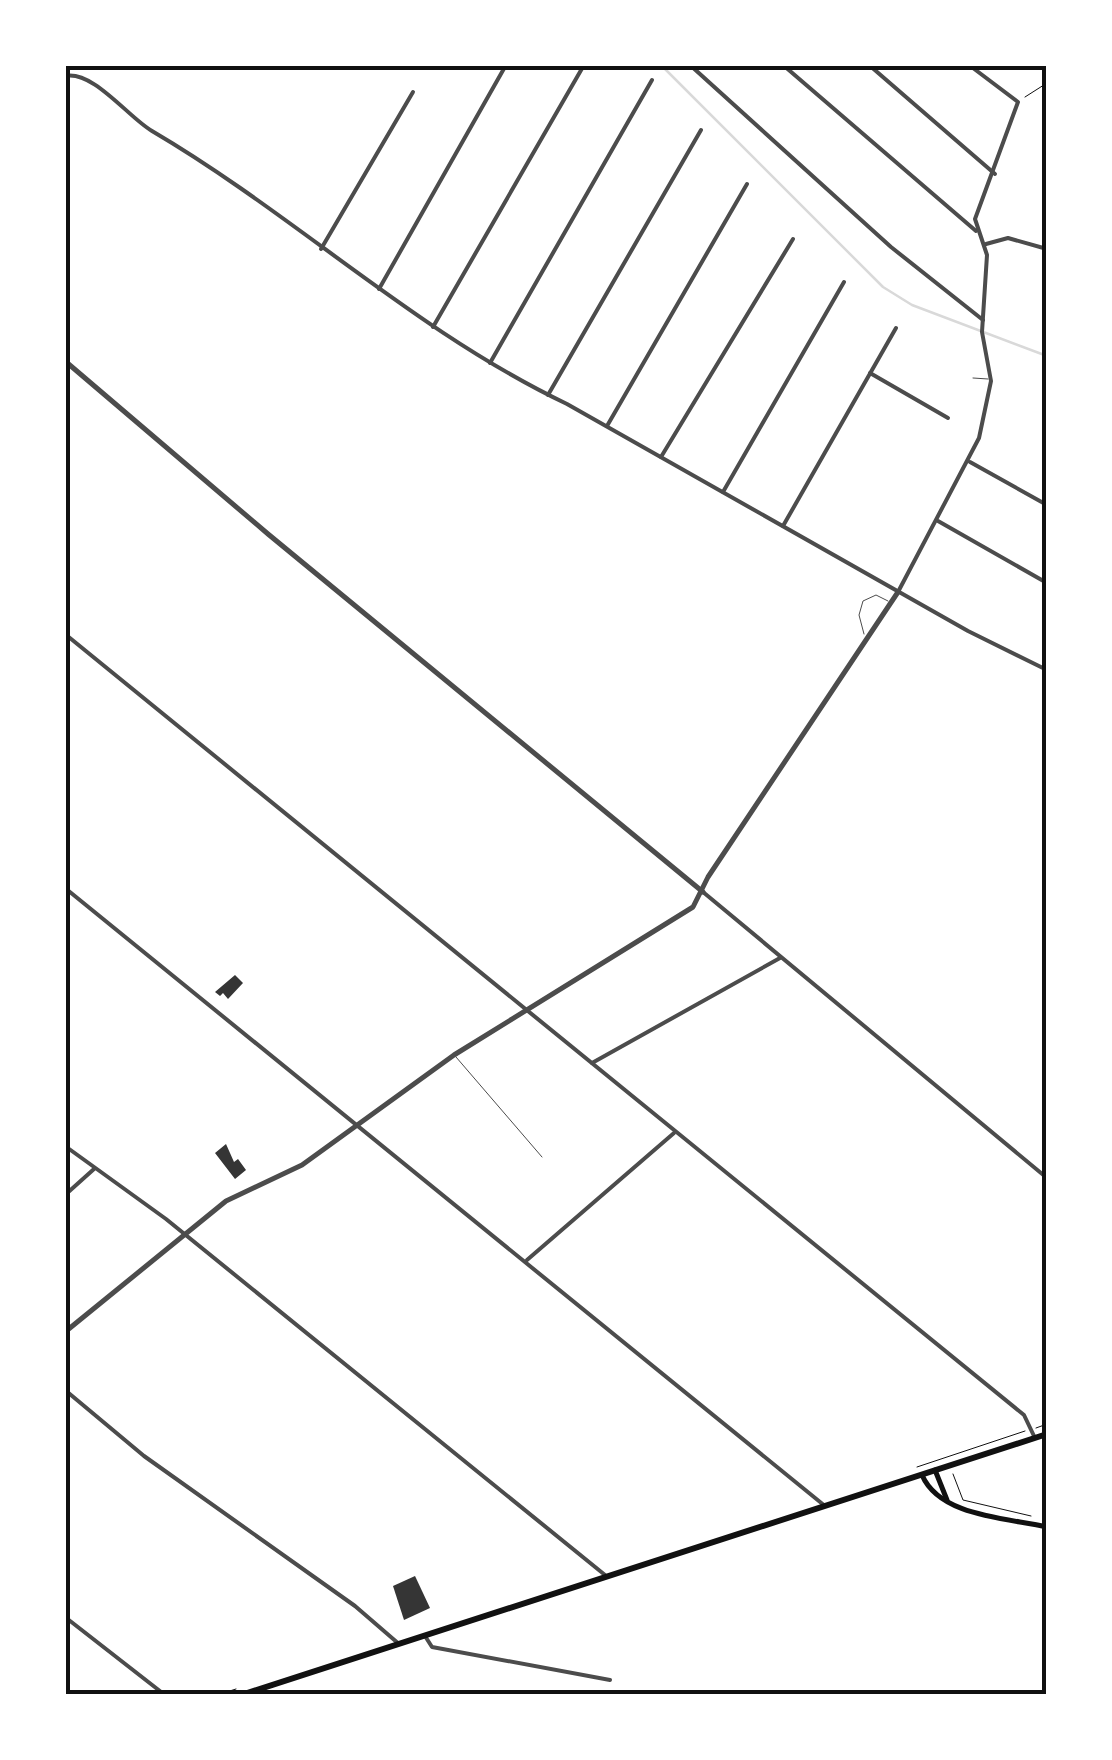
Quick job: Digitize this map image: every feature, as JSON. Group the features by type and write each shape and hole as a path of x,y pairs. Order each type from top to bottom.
{"main road":[{"path":"241,1695 1047,1434"},
{"path":"935,1470 948,1502"},
{"path":"922,1475 930,1490 948,1502 1047,1527"}],"street":[{"path":"379,289 506,65"},
{"path":"434,327 584,65"},
{"path":"690,65 982,326"},
{"path":"65,1332 226,1201 302,1165 454,1055 688,911 898,592 970,462 992,380 982,326 986,244 976,231 783,65"},
{"path":"869,65 995,174"},
{"path":"968,65 1018,102 995,174 975,219 976,231"},
{"path":"65,76 86,80 150,130 230,176 321,249 490,362 898,592 1047,670"},
{"path":"490,362 652,80"},
{"path":"321,249 413,92"},
{"path":"548,395 701,130"},
{"path":"607,426 747,184"},
{"path":"986,244 1008,238 1047,249"},
{"path":"662,456 794,239"},
{"path":"723,492 844,282"},
{"path":"782,526 896,328"},
{"path":"65,361 268,534 1047,1178"},
{"path":"870,373 948,418"},
{"path":"970,462 1047,505"},
{"path":"936,520 1047,583"},
{"path":"65,634 1024,1415 1035,1438"},
{"path":"65,888 826,1506"},
{"path":"591,1064 780,958"},
{"path":"526,1260 674,1133"},
{"path":"65,1146 186,1234 608,1578"},
{"path":"65,1194 94,1169"},
{"path":"65,1390 144,1456 355,1606 399,1644"},
{"path":"65,1617 165,1695"},
{"path":"426,1636 432,1648 610,1680"}],"lane":[{"path":"973,378 992,380"},
{"path":"866,640 859,614 863,601 876,595 891,602"},
{"path":"454,1055 542,1157"}],"path":[{"path":"1018,102 1047,83"},
{"path":"1030,1516 963,1500 948,1457 1047,1424"}],"building":[{"path":"235,975 243,983 228,999 215,992"},
{"path":"226,1144 234,1162 238,1159 246,1170 235,1179 215,1153"},
{"path":"415,1576 430,1608 404,1620 393,1586"}],"waterway":[{"path":"661,65 883,287 912,305 1047,356"}]}
